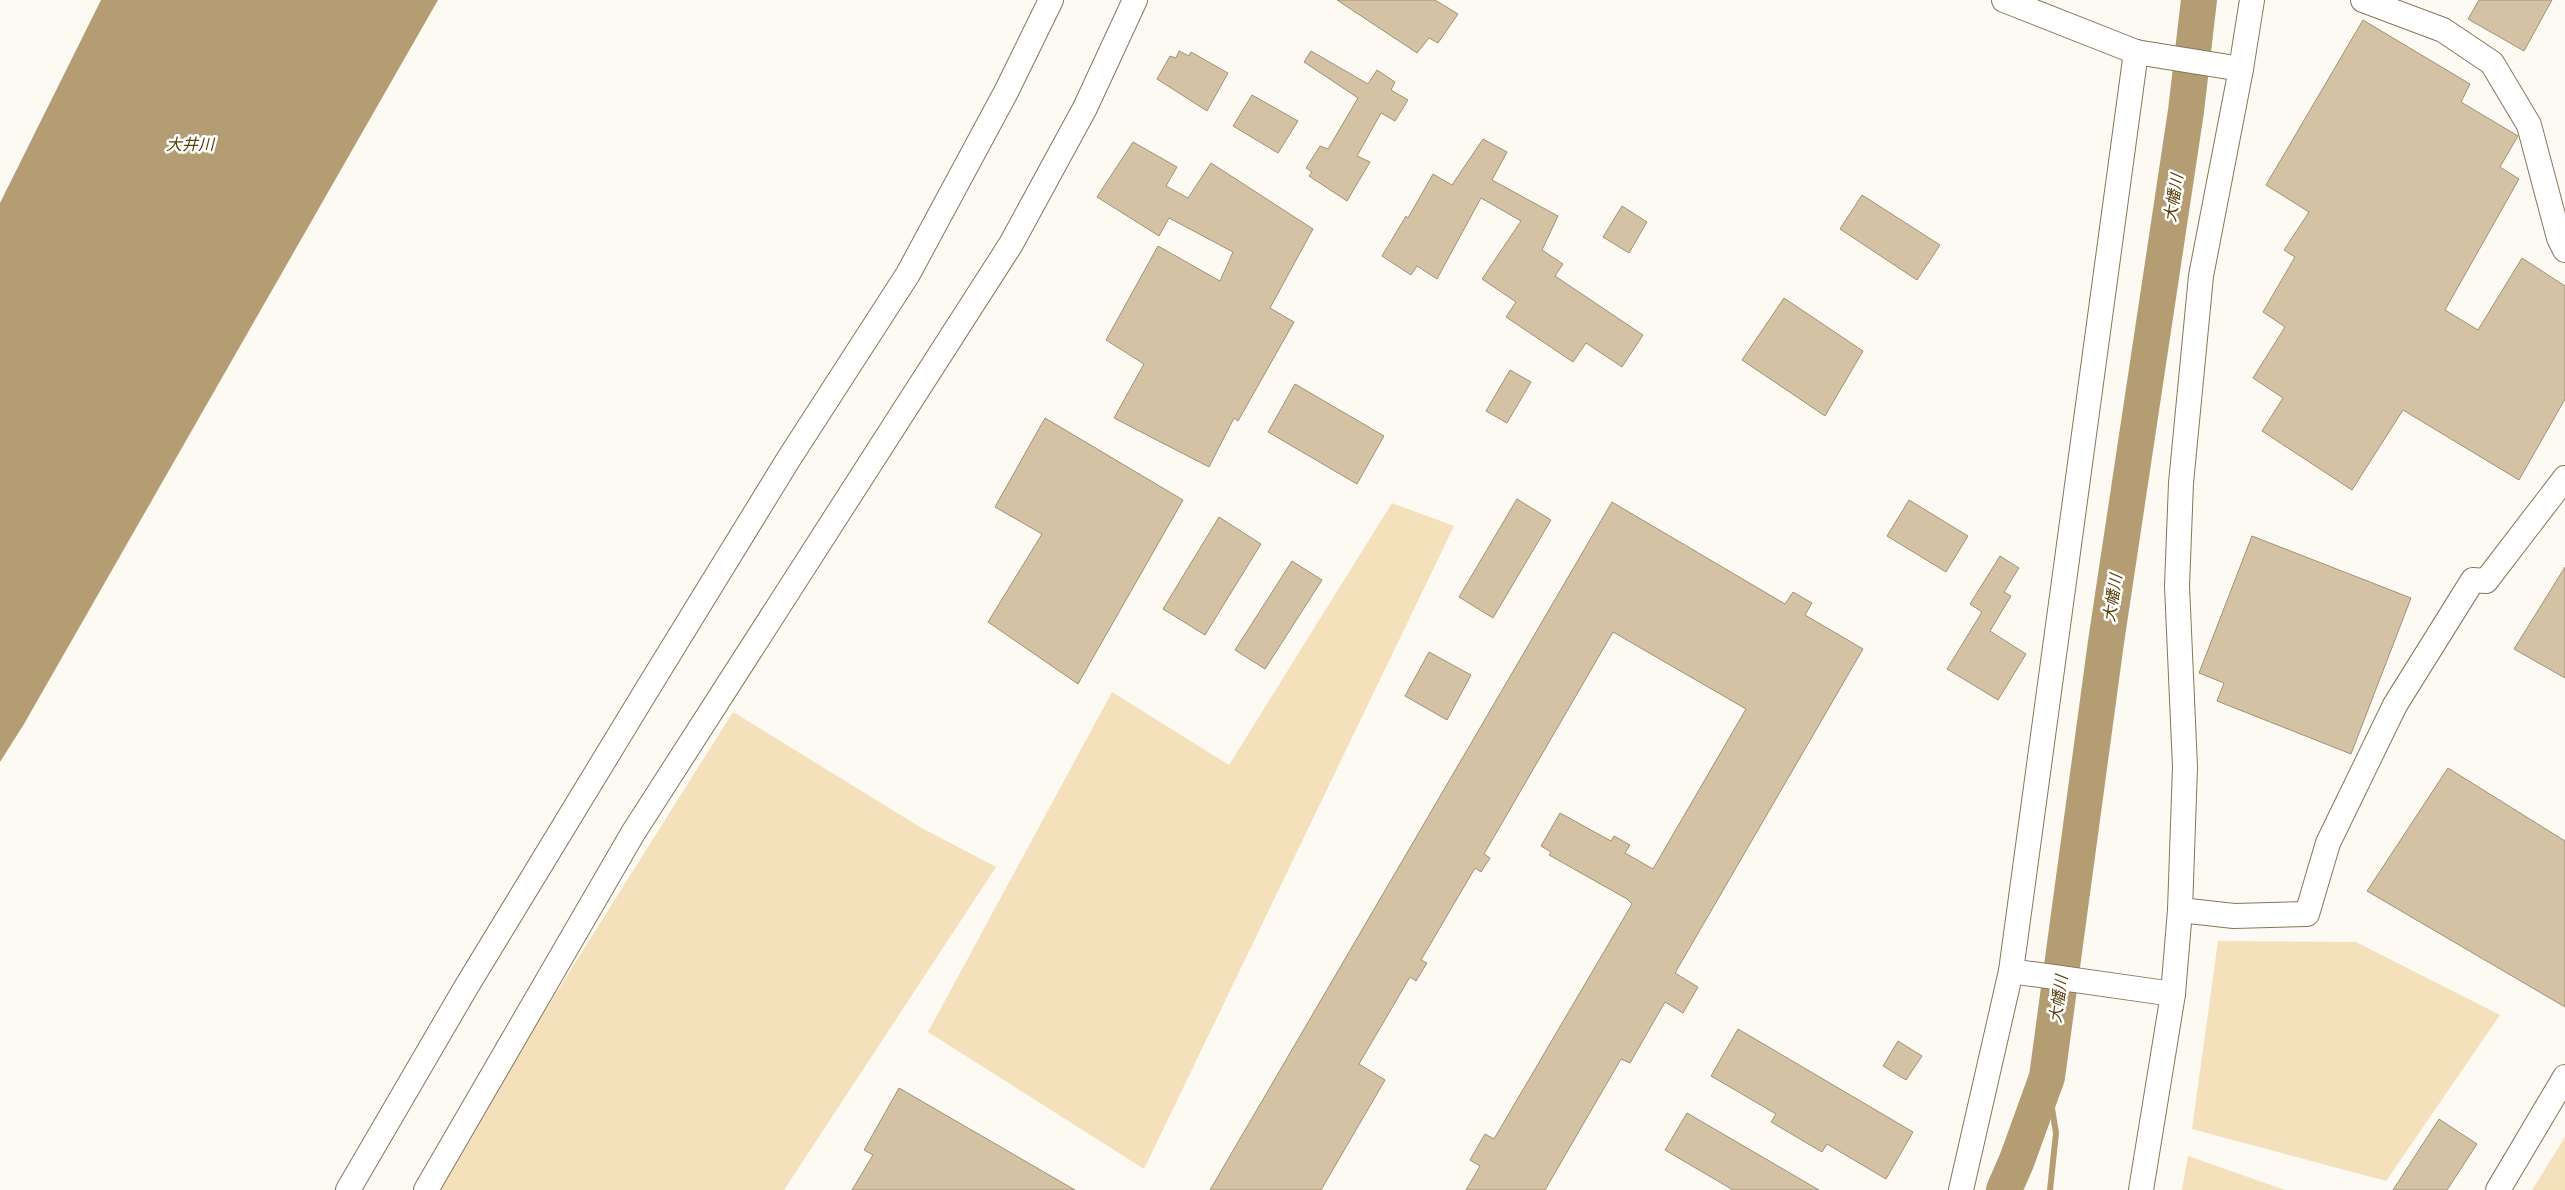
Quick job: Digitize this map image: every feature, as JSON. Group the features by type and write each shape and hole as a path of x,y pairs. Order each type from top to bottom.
{"street":[{"path":"348,1190 465,989 643,696 788,460 908,274 1006,92 1051,0"},
{"path":"426,1190 633,833 1011,244 1085,108 1135,0"},
{"path":"2004,0 2136,52 2231,67"},
{"path":"2141,1190 2173,994 2180,910 2184,767 2177,586 2182,483 2201,276 2231,67 2252,0"},
{"path":"2363,0 2443,30 2492,63 2529,125 2558,238 2565,250"},
{"path":"1961,1190 2011,971 2136,52"},
{"path":"2180,910 2234,916 2307,914 2328,843 2395,705 2473,580 2486,582 2565,478"},
{"path":"2011,971 2173,994"},
{"path":"2498,1190 2565,1077"}],"shaded area":[{"path":"1392,503 1454,526 1144,1169 928,1032 1112,692 1229,765"},
{"path":"733,712 920,827 996,867 784,1190 432,1190"},
{"path":"2218,941 2356,942 2500,1015 2386,1181 2192,1129"},
{"path":"2565,1137 2565,1190 2532,1190"},
{"path":"2188,1156 2285,1190 2182,1190"}],"water":[{"name":"大井川","path":"101,0 438,0 24,724 0,762 0,203"}],"building":[{"path":"1337,0 1435,0 1458,14 1438,43 1429,38 1417,53"},
{"path":"2479,0 2552,0 2524,51 2468,19"},
{"path":"2363,20 2470,84 2461,102 2518,136 2500,167 2519,179 2445,310 2478,330 2522,258 2565,286 2565,399 2519,480 2403,410 2352,490 2262,431 2283,398 2253,378 2285,327 2263,312 2295,257 2284,250 2309,212 2266,185"},
{"path":"1179,51 1189,56 1191,52 1228,73 1207,111 1157,79 1170,56 1176,58"},
{"path":"1311,51 1368,84 1377,70 1395,82 1391,90 1408,100 1395,121 1381,113 1357,156 1370,162 1347,201 1309,176 1312,172 1306,168 1320,146 1328,149 1358,98 1304,62"},
{"path":"1252,95 1298,121 1278,153 1233,126"},
{"path":"1483,139 1507,152 1492,180 1558,216 1542,250 1563,264 1555,276 1643,335 1622,367 1586,343 1573,362 1506,317 1516,302 1482,279 1521,221 1481,198 1437,279 1417,266 1411,275 1382,256 1406,216 1408,218 1433,174 1452,185"},
{"path":"1133,142 1177,167 1166,186 1188,198 1211,163 1313,229 1270,308 1294,322 1238,421 1234,418 1209,467 1114,418 1144,364 1106,340 1158,246 1220,281 1233,252 1169,218 1159,236 1097,197"},
{"path":"1862,195 1940,245 1917,280 1840,229"},
{"path":"1622,206 1647,222 1629,253 1603,237"},
{"path":"1784,298 1863,351 1825,416 1742,360"},
{"path":"1510,370 1531,382 1507,423 1486,411"},
{"path":"1295,384 1384,436 1357,484 1268,432"},
{"path":"1045,418 1183,500 1078,684 988,622 1042,534 995,507"},
{"path":"1517,499 1551,520 1493,618 1459,597"},
{"path":"1909,500 1968,536 1946,572 1887,536"},
{"path":"1612,502 1785,604 1793,592 1812,603 1805,615 1863,649 1675,973 1698,987 1683,1013 1665,1002 1630,1063 1621,1059 1545,1190 1466,1190 1480,1166 1470,1160 1485,1134 1494,1139 1632,904 1627,899 1549,855 1551,852 1541,846 1560,813 1611,841 1614,836 1630,845 1625,853 1653,869 1746,709 1613,632 1484,854 1490,858 1481,872 1475,868 1421,960 1427,963 1416,981 1410,977 1359,1064 1385,1080 1321,1190 1210,1190"},
{"path":"1219,517 1261,544 1205,635 1163,609"},
{"path":"2252,536 2411,598 2351,754 2217,701 2224,683 2199,673"},
{"path":"2000,556 2019,568 2004,592 2011,596 1990,631 2026,654 1998,700 1947,669 1982,612 1970,604"},
{"path":"1292,561 1322,580 1265,669 1235,650"},
{"path":"2565,567 2565,678 2514,649"},
{"path":"1429,652 1471,675 1447,720 1405,696"},
{"path":"2448,768 2565,841 2565,1007 2367,891"},
{"path":"1738,1029 1913,1132 1886,1179 1827,1144 1822,1152 1771,1122 1776,1114 1711,1076"},
{"path":"1898,1041 1922,1056 1906,1080 1883,1066"},
{"path":"899,1088 1075,1190 852,1190 873,1155 864,1150"},
{"path":"1687,1113 1819,1190 1733,1190 1665,1150"},
{"path":"2439,1119 2477,1144 2447,1190 2393,1190"}],"waterway":[{"name":"大幡川","path":"2004,1190 2047,1077 2106,642 2186,111 2199,0"},
{"path":"2047,1077 2056,1133 2050,1190"}]}
